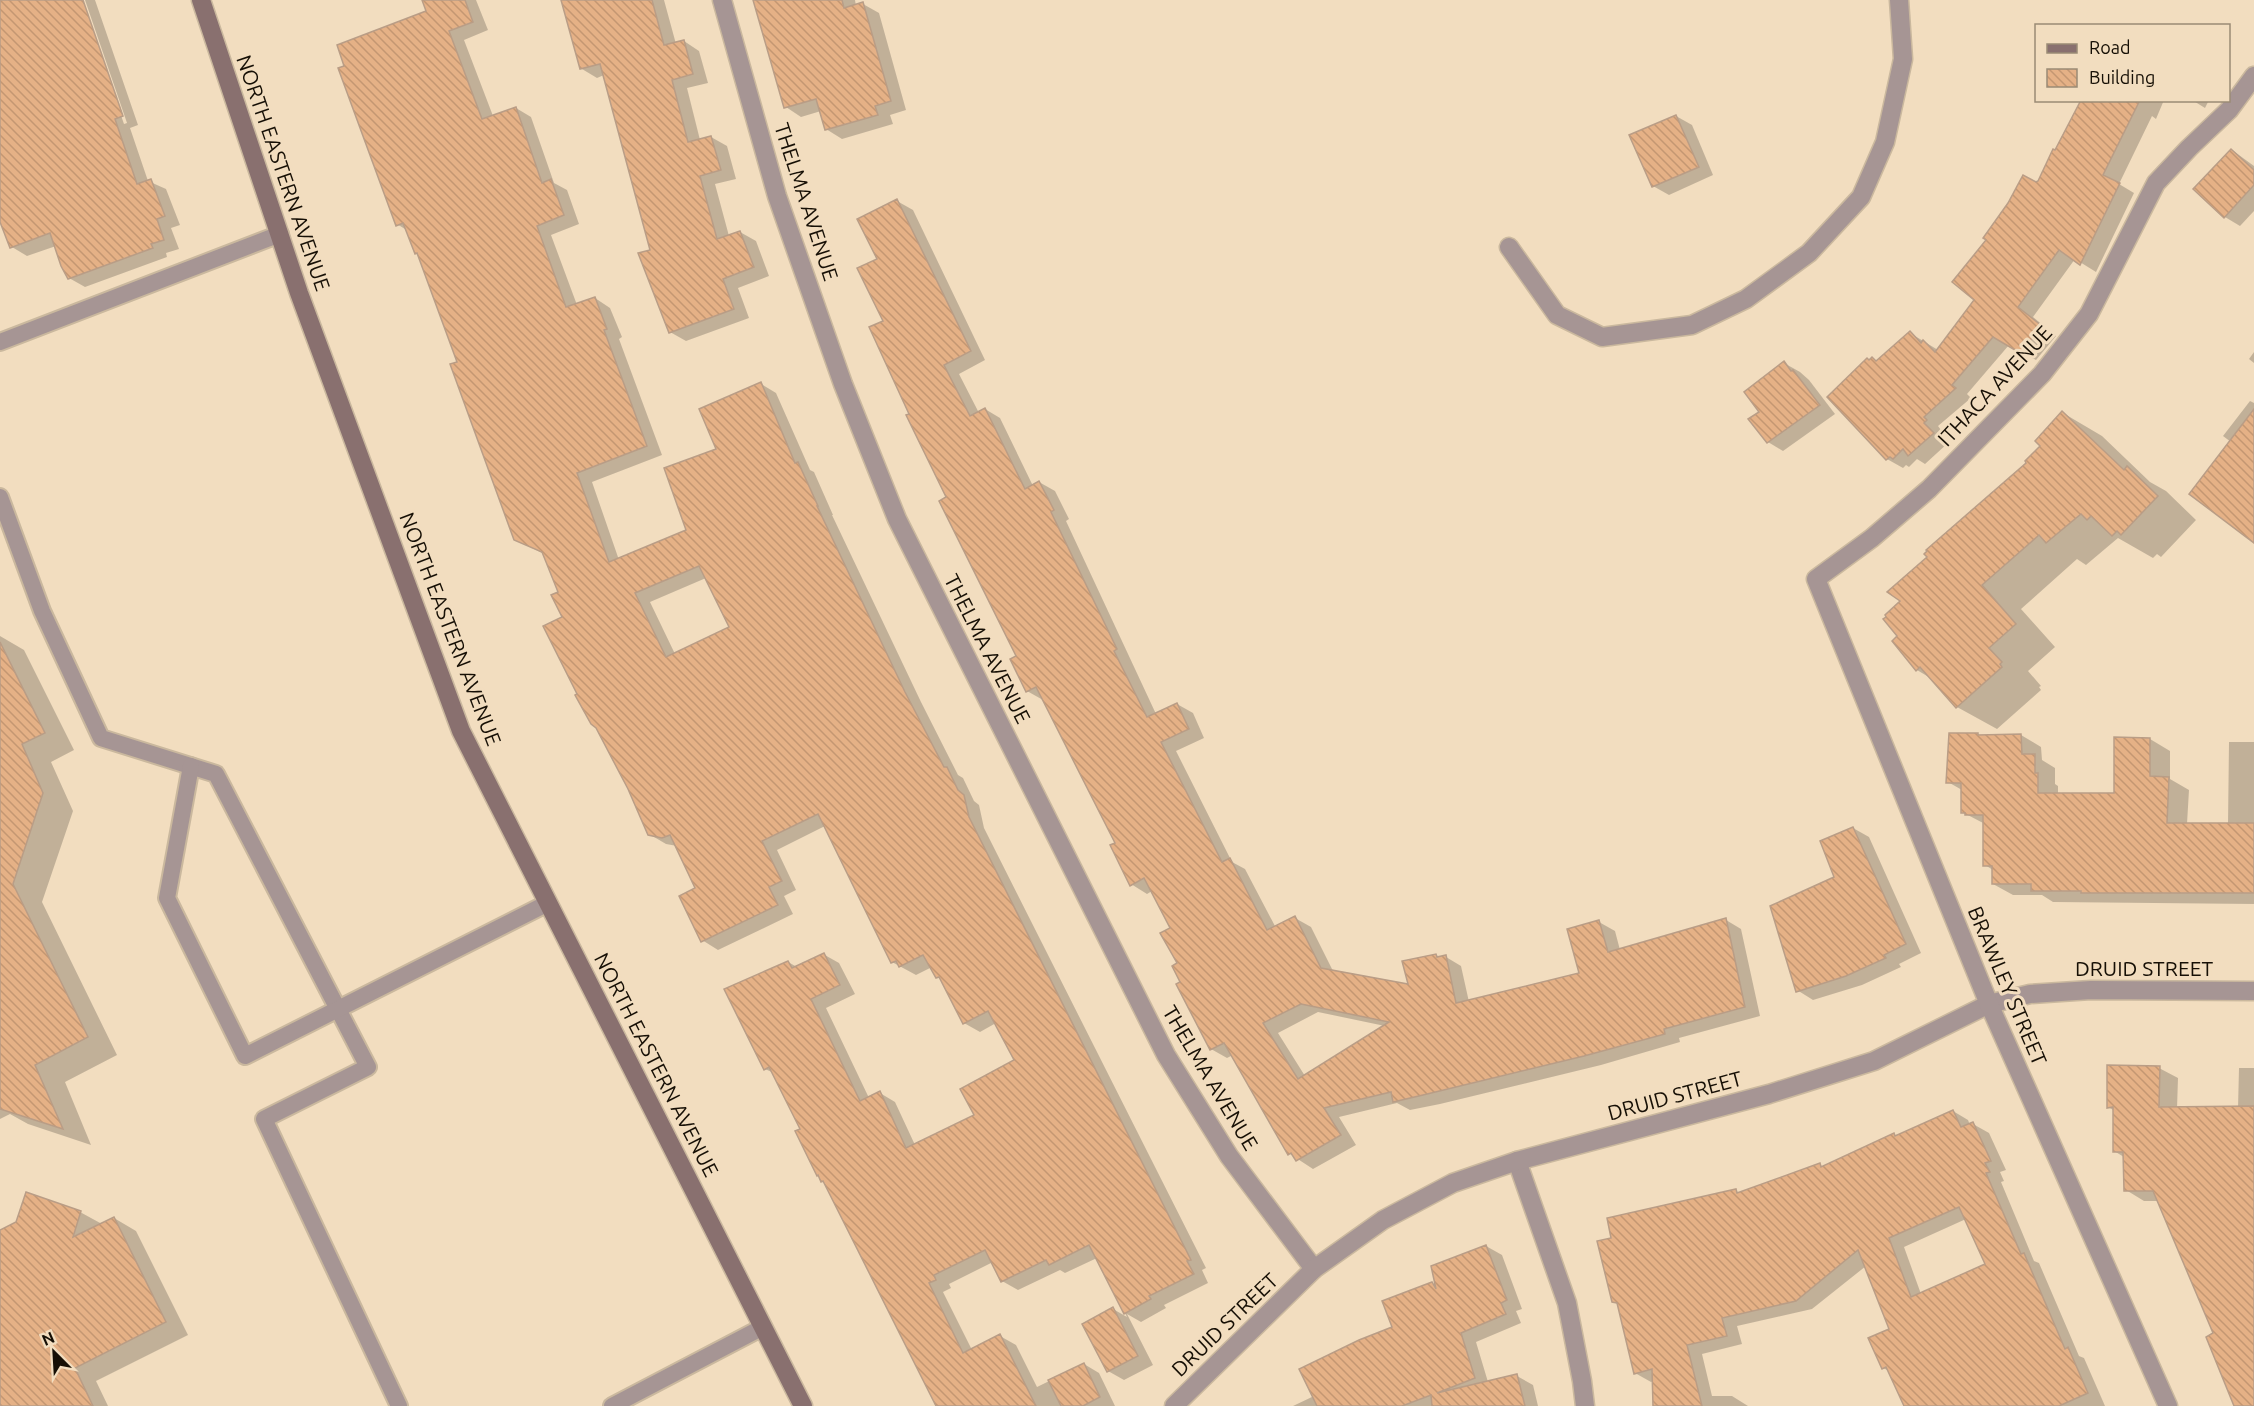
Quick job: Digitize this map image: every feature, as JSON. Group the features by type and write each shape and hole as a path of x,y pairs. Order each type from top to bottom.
{"main road":[{"name":"NORTH EASTERN AVENUE","path":"201,0 303,304 461,731 803,1406"}],"street":[{"name":"THELMA AVENUE","path":"722,0 777,196 843,384 897,519 1166,1055 1229,1156 1314,1269"},
{"path":"1509,247 1557,315 1602,337 1692,325 1746,299 1809,253 1861,197 1885,142 1903,59 1899,0"},
{"name":"ITHACA AVENUE","path":"1816,579 1872,538 1929,489 2042,374 2089,314 2156,183 2229,110 2254,76"},
{"name":"BRAWLEY STREET","path":"1816,579 1989,1004 2168,1406"},
{"name":"DRUID STREET","path":"1174,1406 1314,1269 1393,1214 1453,1183 1517,1161 1769,1094 1874,1060 1989,1004 2030,994 2091,990 2254,992"},
{"path":"1517,1161 1567,1303 1585,1406"}],"lane":[{"path":"0,342 279,234"},
{"path":"0,497 42,611 102,738 216,774 368,1067 264,1119 399,1406"},
{"path":"191,766 167,898 244,1056 548,903"},
{"path":"612,1406 764,1327"}],"building":[{"path":"0,0 83,0 123,116 115,119 137,184 151,179 165,216 157,219 164,240 151,244 153,248 68,279 50,233 10,248 0,222"},
{"path":"422,0 465,0 473,22 449,31 482,119 516,107 542,183 551,179 564,215 537,226 566,307 595,297 607,329 604,330 647,446 577,473 609,562 686,530 664,468 716,449 699,409 761,382 795,463 798,462 905,692 944,767 947,767 958,790 964,795 969,817 1191,1260 1187,1261 1194,1274 1149,1296 1151,1299 1124,1314 1089,1245 1049,1265 1046,1260 1001,1282 985,1250 934,1275 936,1280 929,1283 963,1353 1000,1334 1036,1406 936,1406 823,1181 821,1182 817,1176 795,1131 800,1129 769,1067 764,1070 724,989 788,961 792,968 824,953 840,985 811,999 860,1101 880,1091 906,1148 974,1115 960,1089 1014,1060 988,1011 963,1024 939,977 936,978 923,955 899,967 896,961 891,963 818,814 762,841 782,881 769,887 778,905 701,942 679,896 695,888 670,835 662,838 648,835 628,789 596,728 591,724 575,695 577,694 543,626 562,617 551,595 558,592 542,552 514,540 450,364 457,362 417,253 415,254 403,223 396,226 338,68 344,66 337,45 426,11","holes":["699,566 729,627 666,657 635,593"]},
{"path":"561,0 652,0 664,45 684,40 693,74 672,80 688,142 711,136 721,170 700,176 717,239 740,231 754,267 723,279 734,309 669,333 638,253 650,250 600,64 580,69"},
{"path":"753,0 842,0 844,8 863,2 891,101 875,106 878,115 825,130 816,99 784,108"},
{"path":"2080,102 2139,102 2103,175 2120,183 2080,265 2059,250 2018,307 2042,326 2020,353 1993,337 1952,385 1956,388 1924,417 1927,420 1924,423 1934,433 1908,456 1903,449 1893,459 1890,457 1886,460 1827,397 1867,358 1869,360 1872,357 1876,361 1910,331 1921,343 1923,340 1935,352 1974,300 1952,282 1986,240 1983,238 2008,203 2023,175 2038,181 2053,149 2055,150"},
{"path":"1676,115 1699,167 1652,187 1629,135"},
{"path":"2231,149 2254,170 2254,185 2224,218 2193,189"},
{"path":"897,199 971,351 944,365 970,416 985,408 1025,489 1039,481 1054,510 1051,512 1117,649 1114,651 1147,717 1177,703 1189,729 1161,742 1222,862 1230,858 1267,930 1295,916 1321,968 1408,984 1402,961 1436,954 1437,957 1446,955 1456,1003 1579,973 1567,929 1599,920 1608,952 1726,918 1745,1007 1664,1029 1665,1034 1423,1095 1393,1102 1391,1092 1324,1108 1341,1135 1296,1161 1291,1153 1288,1155 1224,1043 1210,1050 1176,984 1180,982 1172,966 1177,963 1160,933 1170,928 1144,878 1130,886 1110,845 1115,843 1036,687 1026,692 1010,659 1016,656 939,501 946,497 906,415 909,414 869,327 883,321 857,268 877,259 857,219","holes":["1301,1004 1389,1022 1298,1079 1263,1023"]},
{"path":"1784,361 1820,405 1767,443 1748,419 1759,412 1744,392"},
{"path":"2254,409 2254,543 2189,494"},
{"path":"2062,411 2124,470 2127,466 2158,496 2121,535 2117,531 2112,536 2091,516 2087,520 2081,514 2046,543 2039,535 1982,585 2016,624 1989,648 2002,662 2000,664 2002,667 1956,708 1920,667 1916,671 1892,641 1897,636 1883,619 1900,601 1887,592 1927,557 1924,554 1926,550 2026,463 2025,461 2040,446 2035,441"},
{"path":"0,642 45,733 22,744 43,793 13,884 88,1037 35,1065 63,1129 0,1109"},
{"path":"1949,733 2021,734 2022,754 2035,754 2038,793 2114,793 2114,737 2150,738 2150,776 2169,777 2167,823 2254,823 2254,893 2081,893 2081,891 2031,891 2031,884 1992,884 1992,866 1983,866 1983,815 1961,813 1961,783 1946,783"},
{"path":"1853,827 1906,944 1884,955 1886,958 1846,976 1796,992 1770,906 1834,877 1820,841"},
{"path":"2107,1065 2160,1066 2159,1107 2254,1106 2254,1406 2234,1406 2206,1337 2213,1333 2153,1191 2124,1191 2123,1152 2113,1152 2113,1107 2107,1108"},
{"path":"1953,1110 1961,1127 1973,1122 1991,1161 1985,1163 1990,1172 1986,1173 2021,1254 2024,1253 2065,1349 2068,1347 2088,1393 2059,1406 1904,1406 1886,1367 1882,1369 1868,1338 1889,1329 1858,1250 1796,1301 1722,1318 1727,1336 1687,1345 1702,1406 1653,1406 1652,1369 1634,1374 1617,1303 1612,1302 1597,1241 1611,1238 1607,1218 1736,1189 1737,1193 1820,1163 1821,1167 1894,1133 1895,1136","holes":["1959,1207 1985,1264 1911,1297 1889,1238"]},
{"path":"26,1192 81,1211 73,1237 114,1217 166,1322 75,1368 93,1406 0,1406 0,1230 16,1222"},
{"path":"1486,1245 1507,1300 1501,1303 1506,1314 1461,1333 1475,1378 1437,1393 1517,1374 1525,1406 1432,1406 1431,1395 1402,1406 1317,1406 1299,1369 1392,1327 1382,1301 1432,1282 1436,1289 1431,1266"},
{"path":"1113,1307 1138,1356 1107,1372 1082,1324"},
{"path":"1084,1363 1100,1397 1083,1406 1061,1406 1048,1380"}]}
